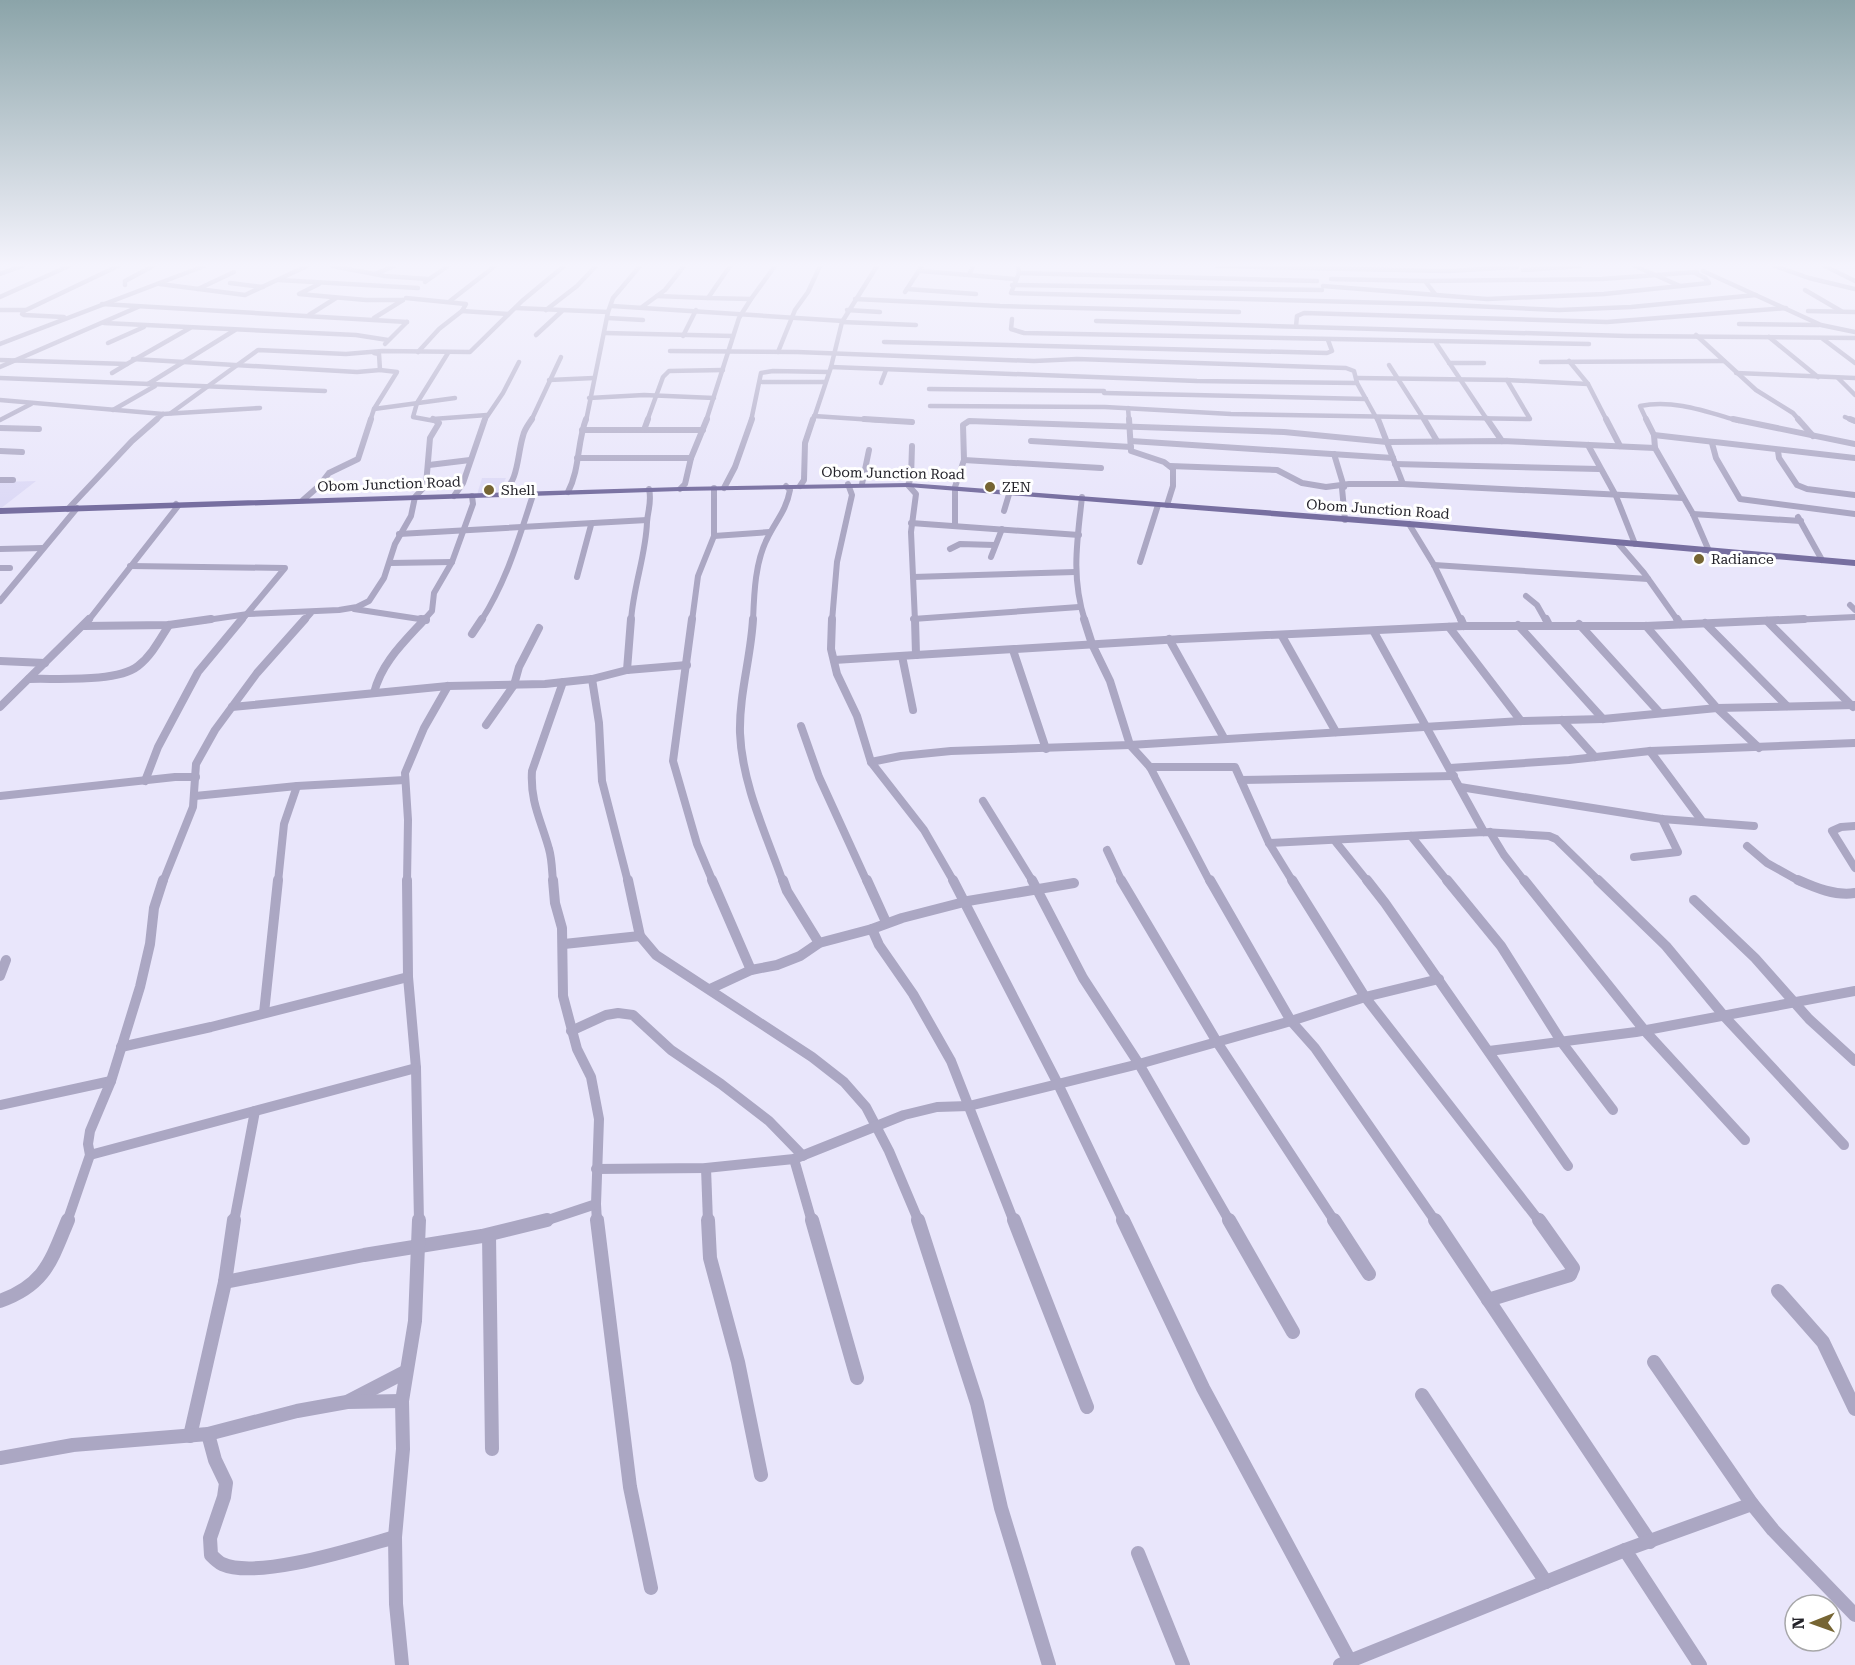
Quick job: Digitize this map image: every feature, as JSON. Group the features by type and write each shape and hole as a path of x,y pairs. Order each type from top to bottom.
{"main road":[{"name":"Obom Junction Road","path":"0,512 649,489 848,484 908,485 1010,491 1855,563"}],"street":[{"path":"0,367 54,344"},
{"path":"112,373 161,344"},
{"path":"113,410 215,344"},
{"path":"374,353 384,344"},
{"path":"418,352 426,344"},
{"path":"171,413 258,350 448,353 470,352 478,344"},
{"path":"568,492 575,478 582,430 588,415 602,344"},
{"path":"680,489 685,484 691,458 703,430 731,344"},
{"path":"778,352 781,344"},
{"path":"800,486 804,480 803,452 830,370 836,344"},
{"path":"976,344 1327,353 1332,351 1329,344"},
{"path":"1246,344 1249,380"},
{"path":"1436,344 1502,441"},
{"path":"1543,344 1589,344 1603,361"},
{"path":"1705,344 1755,390 1793,413 1813,436"},
{"path":"1777,344 1818,377"},
{"path":"1830,344 1855,363"},
{"path":"670,351 778,352 1034,361 1144,361 1346,368 1354,371 1377,417 1403,483"},
{"path":"374,353 379,354 380,370"},
{"path":"448,353 417,404 414,418 488,415"},
{"path":"501,494 507,490 515,474 523,434 538,408 561,357"},
{"path":"133,359 357,372 380,370 398,372 375,409 358,459 329,473 319,486 303,500"},
{"path":"0,360 127,364"},
{"path":"1569,361 1588,384 1620,446"},
{"path":"1541,362 1724,361"},
{"path":"454,496 463,483 488,415 503,393 519,362"},
{"path":"1449,363 1484,363"},
{"path":"1389,365 1437,441"},
{"path":"644,430 663,377 669,371 723,370"},
{"path":"881,382 886,370"},
{"path":"724,488 731,480 762,382 761,373 765,372 886,370 1357,381 1459,378 1588,384"},
{"path":"1736,373 1855,378"},
{"path":"1104,376 1105,407"},
{"path":"0,378 325,391"},
{"path":"549,380 594,378"},
{"path":"1838,378 1855,395"},
{"path":"930,406 1105,407 1231,414 1530,419 1507,380"},
{"path":"762,382 825,382"},
{"path":"929,389 1366,399"},
{"path":"590,398 634,395 714,398"},
{"path":"375,409 455,398"},
{"path":"0,400 163,414 260,408"},
{"path":"0,420 33,403"},
{"path":"1709,551 1693,514 1655,448 1654,435 1640,406 1694,409 1855,444"},
{"path":"1128,408 1131,425 1131,451 1170,466 1277,470 1286,472 1307,484 1343,487 1349,484 1403,483 1683,498"},
{"path":"0,602 73,508 132,441 163,414"},
{"path":"814,416 912,422"},
{"path":"1845,417 1855,421"},
{"path":"349,609 369,601 376,591 390,563 399,534 411,516 415,497 426,485 430,438 439,423 433,419"},
{"path":"955,525 955,487 964,460 962,429 965,422 969,421 1284,432 1387,442 1502,441 1655,448"},
{"path":"0,428 39,429"},
{"path":"582,430 703,430"},
{"path":"1654,435 1855,458"},
{"path":"1031,441 1334,454 1394,461 1599,469"},
{"path":"1712,443 1716,458 1737,497 1792,507 1855,514"},
{"path":"1587,445 1616,496 1635,544"},
{"path":"912,446 911,478 908,485 916,494 911,523 916,655"},
{"path":"862,484 869,450"},
{"path":"0,451 22,452"},
{"path":"1778,451 1779,458 1797,486 1855,495"},
{"path":"1334,454 1343,487 1345,520"},
{"path":"577,458 691,458"},
{"path":"429,465 470,460"},
{"path":"964,460 1101,468"},
{"path":"1140,562 1173,484 1173,469 1170,466"},
{"path":"0,480 13,480"},
{"path":"848,484 852,495 837,562 832,608 831,650 844,692 857,716 871,762 924,830 964,902 1058,1084 1203,1388 1347,1664 1625,1550 1752,1504"},
{"path":"786,486 790,490 787,507 770,532 754,594 750,657 741,704 740,733 743,763 760,819 787,891 819,943"},
{"path":"714,488 714,536 698,576 673,761 697,844 751,970"},
{"path":"627,670 632,602 648,534 652,501 649,489"},
{"path":"1004,511 1010,491"},
{"path":"472,634 498,594 514,556 532,498 530,493"},
{"path":"374,693 377,680 389,659 432,611 434,593 452,562 472,504 472,496"},
{"path":"1082,497 1075,572 1079,607 1092,644 1110,681 1130,745 1150,767 1227,913 1291,1021 1328,1066 1650,1542"},
{"path":"0,707 84,626 178,506 176,504"},
{"path":"1792,507 1822,560"},
{"path":"1693,514 1801,521"},
{"path":"399,534 648,520"},
{"path":"911,523 1079,535"},
{"path":"1409,524 1434,565 1464,626"},
{"path":"577,577 591,525"},
{"path":"979,543 985,527"},
{"path":"991,557 1002,529"},
{"path":"714,536 770,532"},
{"path":"1618,543 1648,579 1680,624"},
{"path":"950,549 960,544 995,545"},
{"path":"0,550 43,548"},
{"path":"390,563 452,562"},
{"path":"1434,565 1648,579"},
{"path":"130,566 285,568 198,672 158,747 145,781"},
{"path":"0,568 10,568"},
{"path":"913,577 1075,572"},
{"path":"1526,596 1537,605 1549,625"},
{"path":"913,619 1079,607"},
{"path":"84,626 169,625 248,615 349,609 426,620"},
{"path":"175,777 196,764 215,730 232,707 276,650 311,613"},
{"path":"834,660 1169,639 1374,632 1464,626 1579,624 1646,626 1855,616"},
{"path":"1767,621 1854,706"},
{"path":"1705,623 1787,706"},
{"path":"1579,624 1659,712"},
{"path":"29,679 108,675 133,669 142,663 169,625"},
{"path":"1518,625 1603,719"},
{"path":"1646,626 1717,708 1759,748"},
{"path":"1449,627 1521,721"},
{"path":"486,725 514,686 519,667 538,628"},
{"path":"1374,632 1487,832 1645,1031 1745,1140"},
{"path":"1282,636 1336,732"},
{"path":"1169,639 1224,738"},
{"path":"1013,650 1046,749"},
{"path":"902,656 913,710"},
{"path":"0,662 45,663"},
{"path":"232,707 448,686 514,686 563,682 592,679 627,670 687,665"},
{"path":"592,679 599,723 602,781 620,843 640,936 656,955 674,968 710,989 812,1057 844,1082 866,1107 878,1126 921,1227 942,1292 977,1403 1001,1508 1049,1665"},
{"path":"563,682 532,771 531,784 536,818 550,851 555,903 564,944 563,996 571,1031 591,1077 596,1097 599,1119 597,1228 630,1487 651,1588"},
{"path":"402,1665 396,1604 394,1538 403,1449 402,1401 415,1321 420,1247 416,1068 408,977 406,912 408,820 405,780 409,763 424,728 448,686"},
{"path":"871,762 901,756 951,751 1130,745 1521,721 1603,719 1717,708 1854,706"},
{"path":"1562,720 1595,757"},
{"path":"801,726 819,777 886,922"},
{"path":"1241,780 1452,772 1650,751 1855,743"},
{"path":"1650,751 1702,821"},
{"path":"0,1301 14,1296 38,1280 50,1262 73,1208 90,1155 88,1144 90,1131 111,1081 150,944 154,908 167,868 193,807 196,764"},
{"path":"1150,767 1231,766 1237,769 1269,843 1365,997 1573,1268 1570,1275 1488,1300"},
{"path":"0,796 175,777 196,777"},
{"path":"195,796 297,786 405,780"},
{"path":"264,1013 284,824 297,786"},
{"path":"1460,787 1662,819 1754,826"},
{"path":"983,801 1036,887 1083,978 1139,1064 1293,1332"},
{"path":"1634,857 1678,852 1662,819"},
{"path":"1855,826 1841,827 1832,831 1855,868"},
{"path":"1269,843 1487,832 1549,836 1565,846 1665,946 1724,1016 1844,1145"},
{"path":"1411,837 1501,946 1563,1044 1613,1110"},
{"path":"1335,841 1385,903 1568,1166"},
{"path":"1747,846 1766,864 1785,874 1841,895 1855,893"},
{"path":"1107,850 1121,880 1217,1042 1368,1274"},
{"path":"710,989 751,970 777,965 800,956 819,943 872,929 886,922 1036,887 1074,883"},
{"path":"1694,900 1755,958 1817,1027 1855,1061"},
{"path":"872,929 879,945 913,994 951,1061 1087,1407"},
{"path":"564,944 640,936"},
{"path":"0,976 6,960"},
{"path":"121,1047 211,1027 408,977"},
{"path":"597,1169 706,1167 799,1158 904,1115 937,1107 969,1106 1139,1064 1291,1021 1365,997 1439,979"},
{"path":"1489,1051 1563,1044 1645,1031 1832,993 1855,991"},
{"path":"571,1031 606,1015 618,1013 633,1015 671,1050 722,1084 769,1121 799,1158 857,1378"},
{"path":"90,1155 416,1068"},
{"path":"0,1105 111,1081"},
{"path":"190,1436 225,1282 238,1192 255,1111"},
{"path":"706,1167 710,1258 738,1362 761,1475"},
{"path":"225,1282 366,1255 489,1235 575,1212 596,1204"},
{"path":"489,1235 492,1449"},
{"path":"1778,1291 1820,1339 1834,1362 1841,1387 1855,1409"},
{"path":"1654,1362 1752,1504 1773,1530 1855,1615"},
{"path":"347,1402 405,1372"},
{"path":"1422,1395 1546,1582"},
{"path":"0,1458 72,1445 208,1434 297,1411 347,1402 402,1401"},
{"path":"208,1434 215,1460 226,1483 224,1497 213,1522 210,1538 211,1555 222,1564 256,1568 299,1561 394,1538"},
{"path":"1625,1550 1700,1665"},
{"path":"1138,1553 1183,1665"}],"shaded area":[{"path":"482,478 506,478 498,494 477,495"},
{"path":"36,481 0,509 0,482"}],"place":[{"name":"ZEN","path":"990,487"},
{"name":"Shell","path":"489,490"},
{"name":"Radiance","path":"1699,559"}]}
